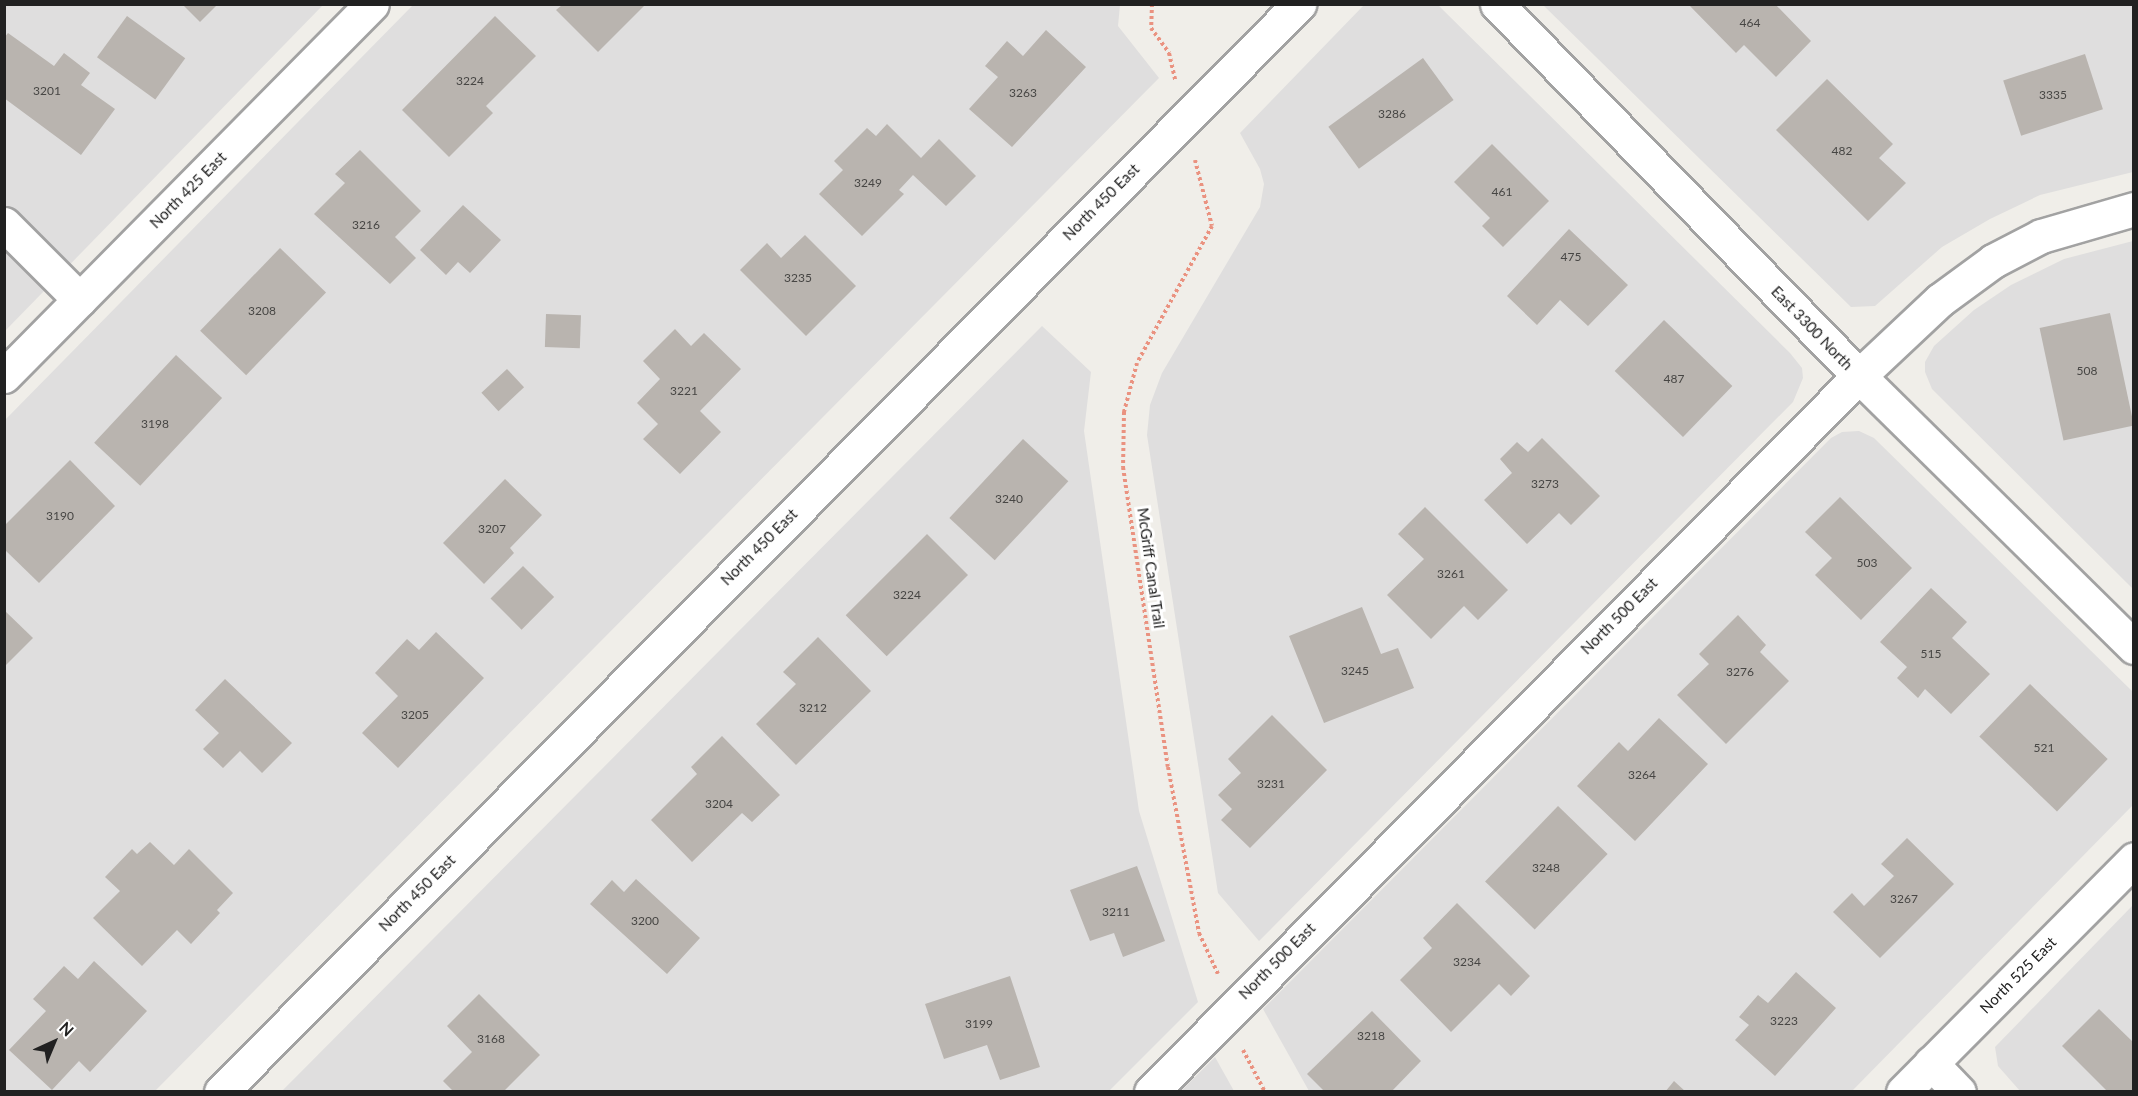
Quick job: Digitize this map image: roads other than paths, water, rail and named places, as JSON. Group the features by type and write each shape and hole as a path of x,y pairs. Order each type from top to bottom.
{"street":[{"name":"North 425 East","path":"4,376 372,4"},
{"name":"North 450 East","path":"221,1092 1299,4"},
{"name":"East 3300 North","path":"1497,4 1858,376 2133,647"},
{"name":"North 500 East","path":"1151,1092 1858,376 1940,300 1994,261 2041,236 2133,209"},
{"path":"4,224 80,300"},
{"name":"North 525 East","path":"1903,1092 2133,858"},
{"path":"1931,1063 1959,1092"}]}
